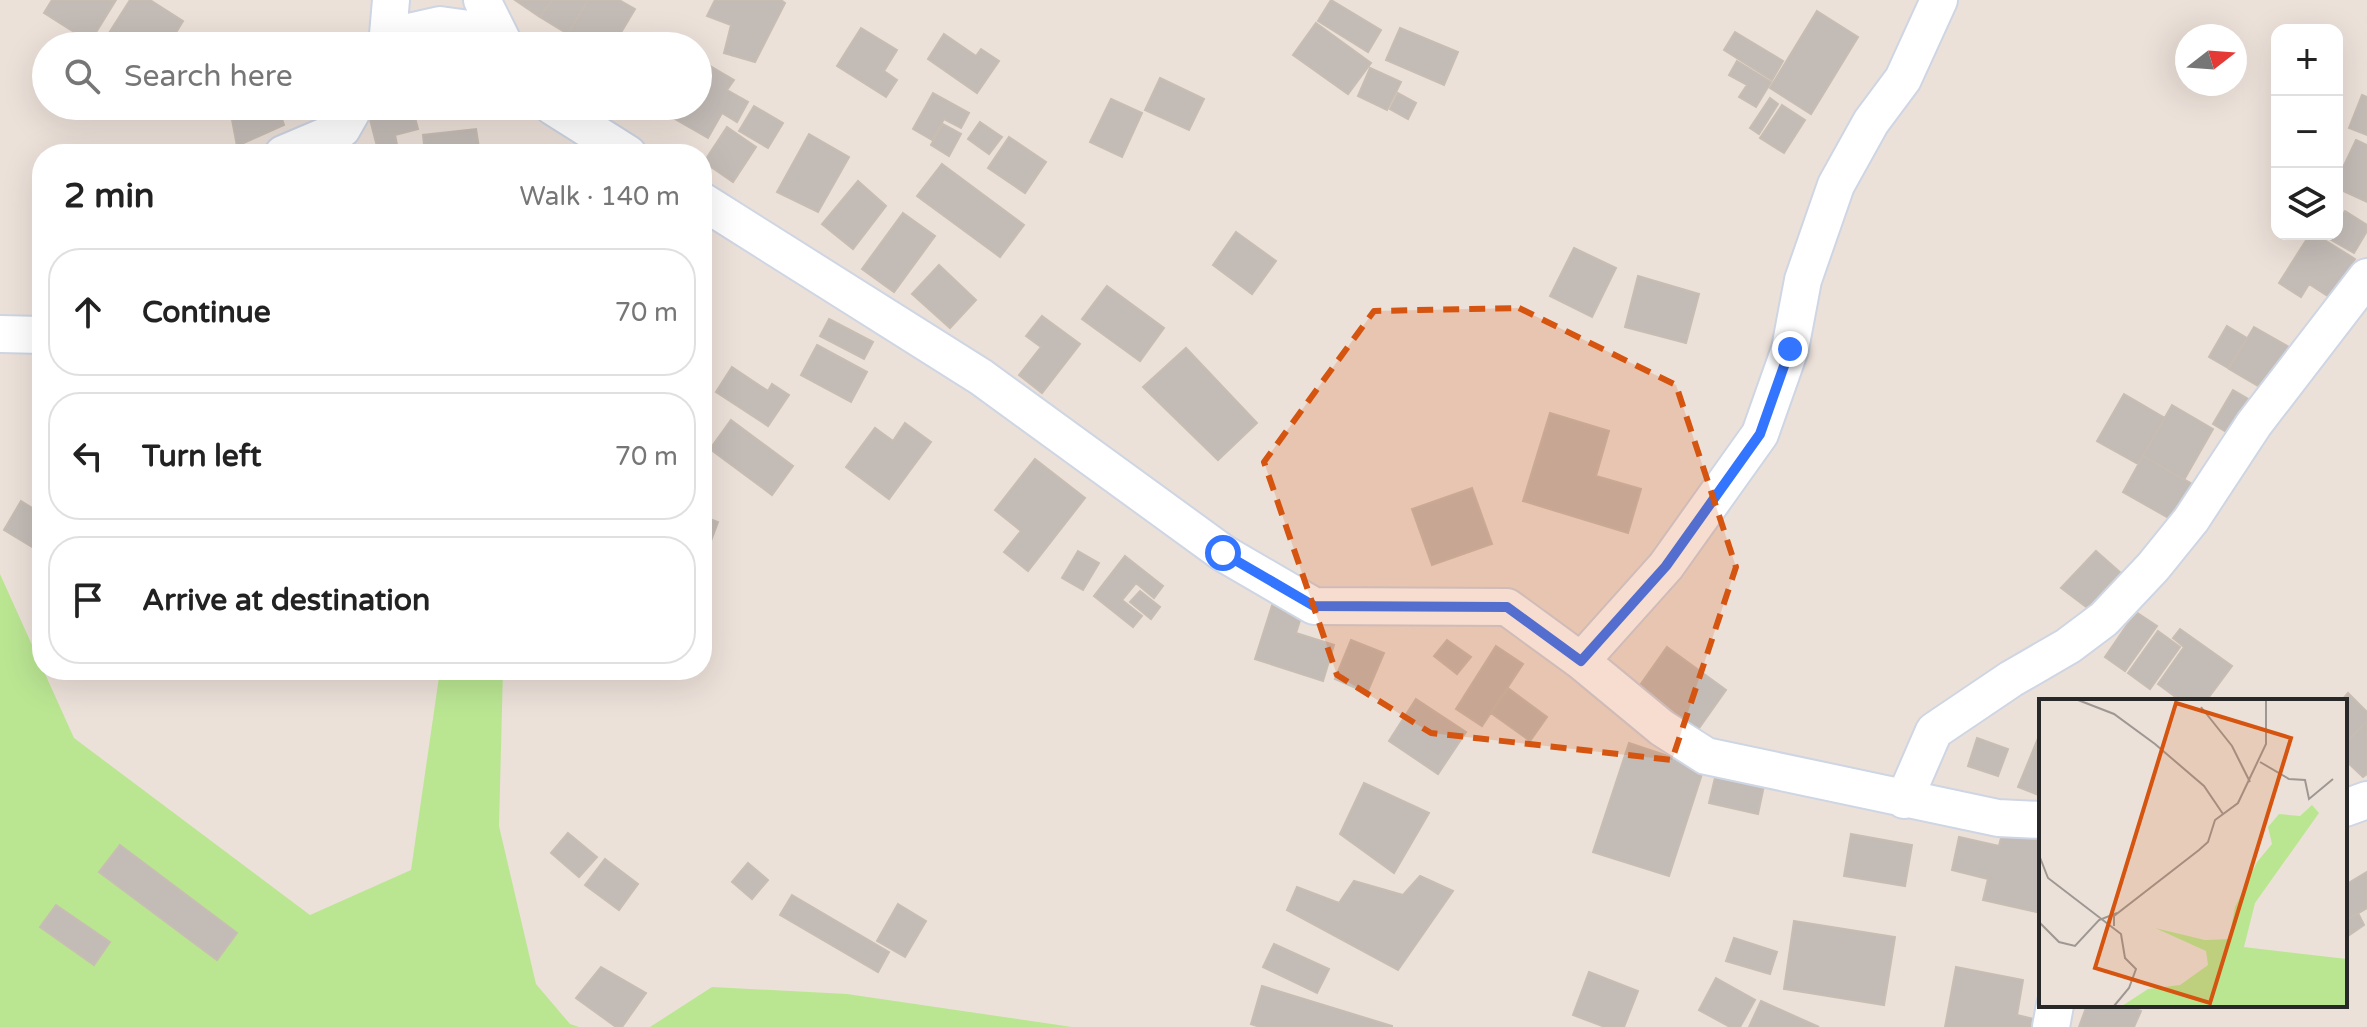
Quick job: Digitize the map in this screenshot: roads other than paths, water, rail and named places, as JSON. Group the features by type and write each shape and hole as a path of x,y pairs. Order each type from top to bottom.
{"street":[{"path":"390,32 391,0"},
{"path":"482,0 498,32"},
{"path":"1581,661 1666,566 1760,434 1790,349 1803,280 1836,185 1871,122 1903,79 1939,0"},
{"path":"409,32 440,25 472,32"},
{"path":"307,144 342,129 347,120"},
{"path":"574,120 612,144"},
{"path":"712,207 981,377 1223,553 1314,606 1507,607 1581,661 1662,728 1706,756 1904,800 1998,818 2039,820"},
{"path":"1904,800 1934,731 2011,679 2068,646 2104,619 2153,567 2191,520 2254,424 2367,277"},
{"path":"0,334 32,335"},
{"path":"2347,807 2367,800"},
{"path":"2051,1027 2055,1007"}]}
